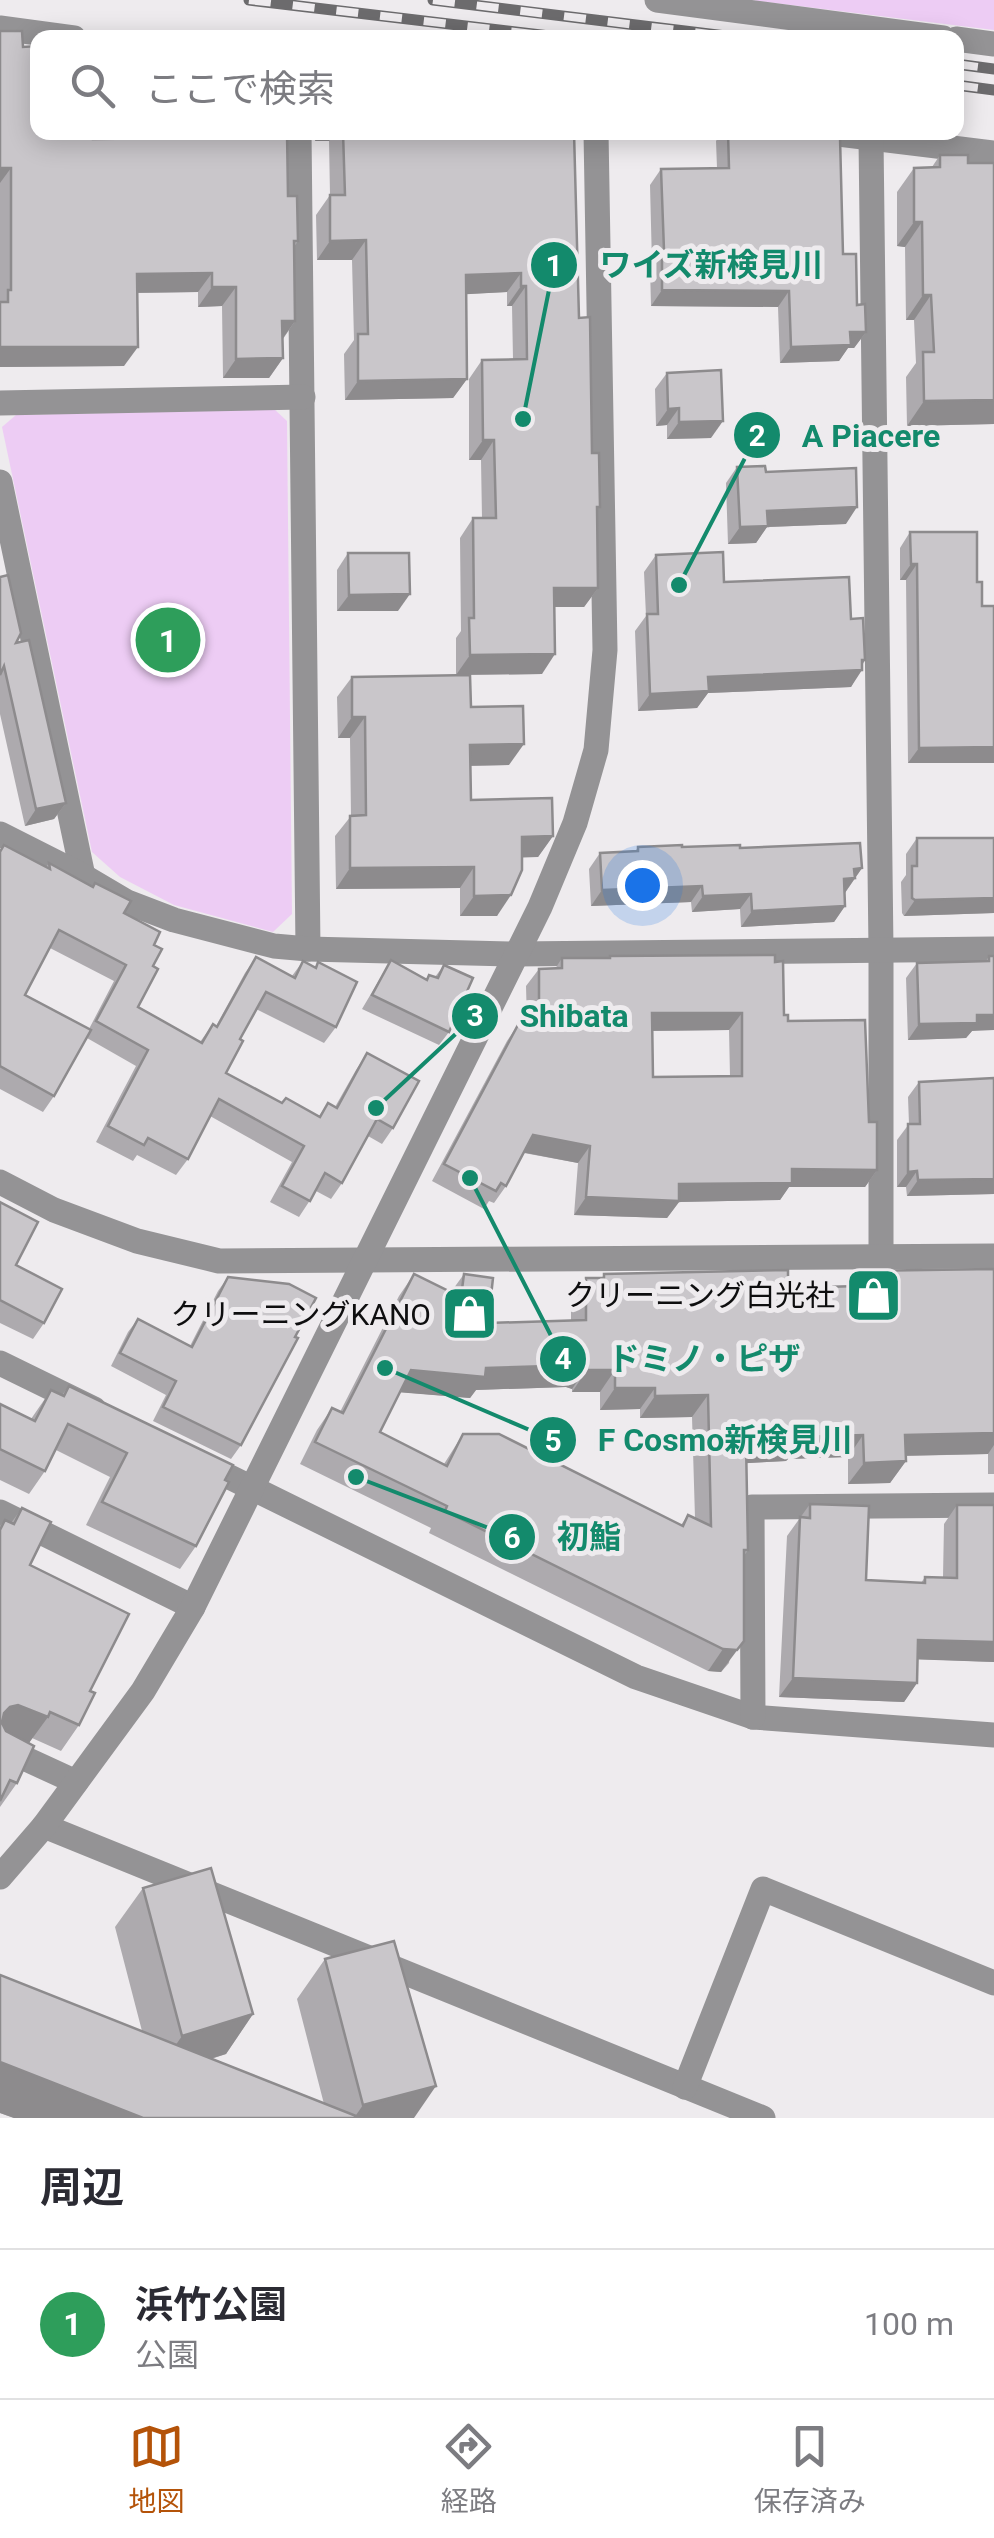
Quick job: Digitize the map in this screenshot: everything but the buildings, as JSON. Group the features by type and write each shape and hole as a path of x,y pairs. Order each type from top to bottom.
{"street":[{"path":"656,0 883,30"},
{"path":"0,28 30,32"},
{"path":"964,40 994,44"},
{"path":"300,140 308,949"},
{"path":"0,1877 44,1826 143,1691 193,1608 540,907 575,823 596,750 605,650 596,140"},
{"path":"872,140 882,1256"},
{"path":"881,140 994,152"},
{"path":"0,402 303,397"},
{"path":"0,482 83,876"},
{"path":"0,834 127,902 174,920 274,946 515,954 994,949"},
{"path":"0,1182 54,1210 137,1241 218,1261 994,1256"},
{"path":"1,1365 110,1417"},
{"path":"181,1453 636,1677 753,1716 994,1735"},
{"path":"753,1716 752,1507 994,1505"},
{"path":"0,1512 193,1608"},
{"path":"0,1747 76,1782"},
{"path":"44,1826 762,2118"},
{"path":"685,2087 763,1889 994,1982"}],"shaded area":[{"path":"750,0 994,0 994,30"},
{"path":"274,409 287,421 292,914 273,932 174,905 120,877 92,852 2,427 16,415"}],"railway":[{"path":"249,0 499,30"},
{"path":"433,0 677,30"},
{"path":"964,65 994,69"},
{"path":"964,86 994,90"}],"place":[{"name":"ワイズ新検見川","path":"523,419"},
{"name":"A Piacere","path":"679,585"},
{"name":"浜竹公園","path":"168,640"},
{"name":"Shibata","path":"376,1108"},
{"name":"ドミノ・ピザ","path":"470,1178"},
{"name":"クリーニング白光社","path":"874,1295"},
{"name":"クリーニングKANO","path":"470,1314"},
{"name":"F Cosmo新検見川","path":"385,1368"},
{"name":"初鮨","path":"356,1477"}]}
